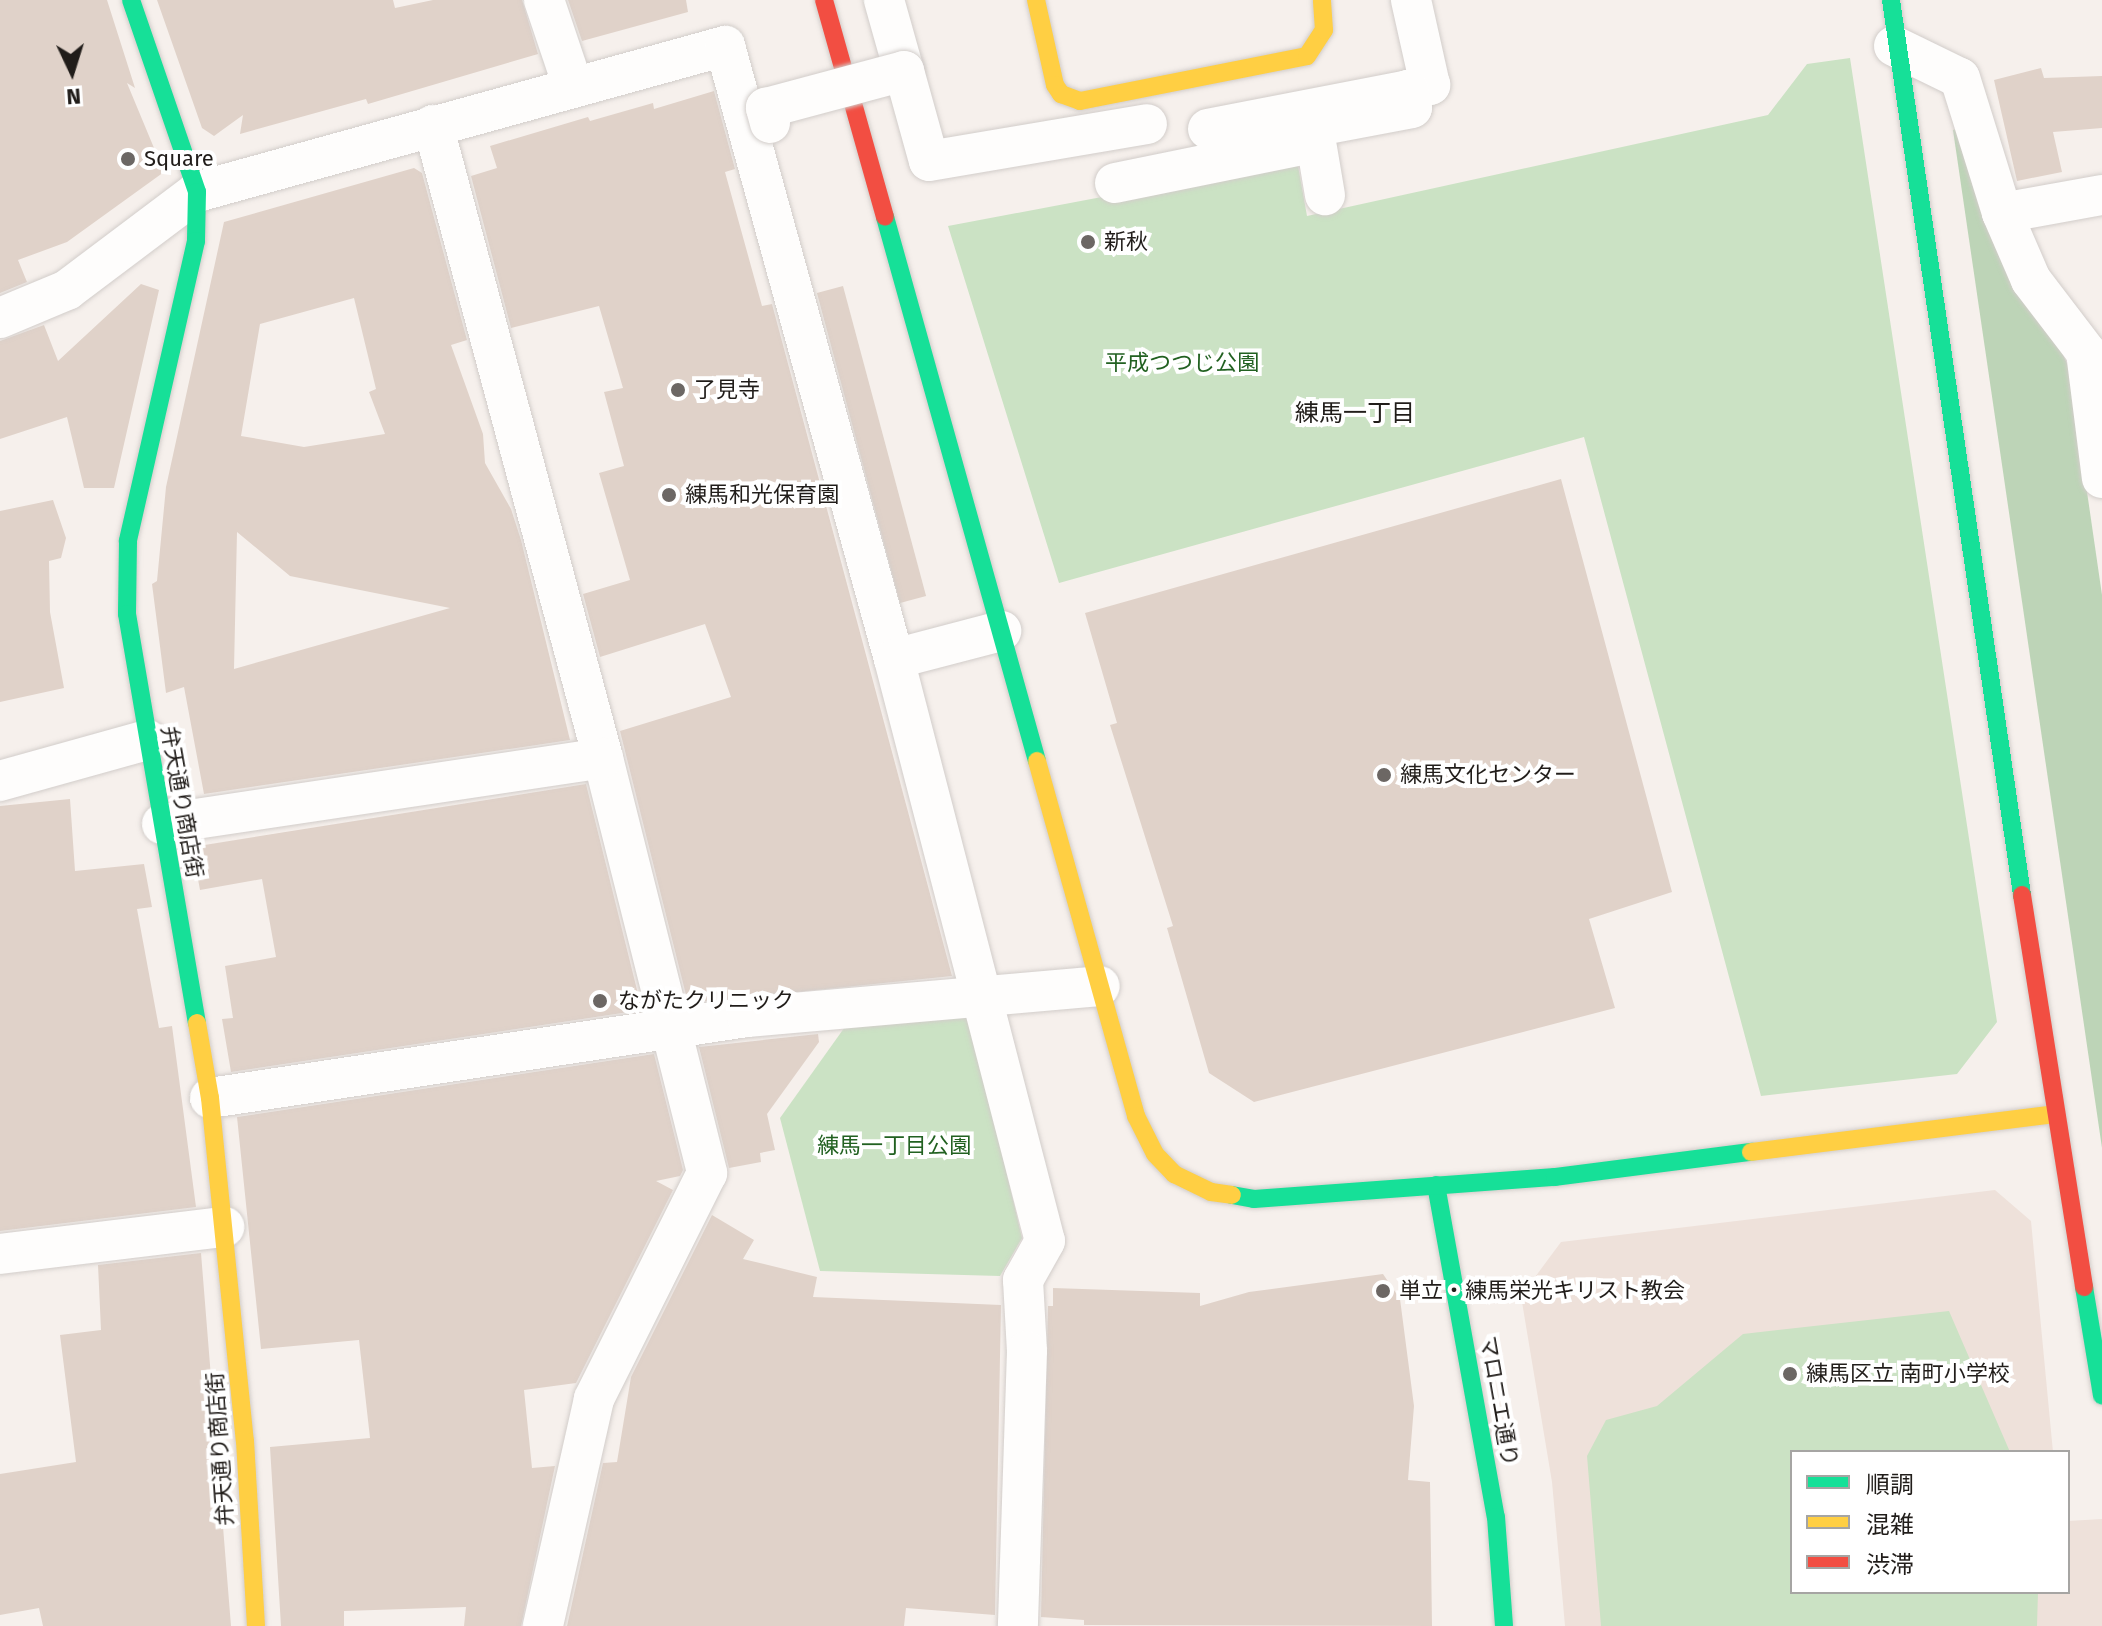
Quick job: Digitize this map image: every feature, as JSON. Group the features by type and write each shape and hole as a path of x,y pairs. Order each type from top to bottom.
{"street":[{"name":"弁天通り商店街","path":"131,0 197,192 196,241 128,541 127,614 210,1098 224,1227 256,1626"},
{"path":"544,0 573,86"},
{"path":"824,0 1140,1129 1174,1174 1211,1192 1254,1199 1555,1177 2054,1114"},
{"path":"884,0 929,161 1147,124"},
{"path":"1036,0 1055,85 1061,94 1080,101 1307,56 1324,30 1322,0"},
{"path":"1208,129 1430,85 1411,0"},
{"path":"1891,0 1894,46 2054,1114 2102,1396"},
{"path":"0,318 67,290 197,192 725,46 894,659 1045,1241 1023,1280 1027,1351 1018,1626"},
{"path":"1894,46 1960,78 2002,213 2031,280 2094,352 2102,478"},
{"path":"770,123 766,108 904,71"},
{"path":"1256,154 1253,138 1412,108 1408,90"},
{"path":"433,125 603,758 668,1029 707,1173 594,1399 543,1626"},
{"path":"1115,183 1316,142 1325,195"},
{"path":"2002,213 2102,195"},
{"path":"894,659 1001,631"},
{"path":"0,781 147,740"},
{"path":"162,824 603,758"},
{"path":"210,1098 747,1017 1100,986"},
{"name":"マロニエ通り","path":"1436,1185 1496,1517 1504,1626"},
{"path":"0,1254 224,1227"}],"shaded area":[{"name":"練馬区立 南町小学校","path":"1995,1190 2031,1221 2053,1450 1790,1450 1790,1594 2070,1594 2070,1521 2102,1519 2102,1626 1565,1626 1552,1482 1521,1296 1561,1242"}],"green space":[{"name":"平成つつじ公園","path":"1850,58 1997,1022 1957,1074 1761,1096 1584,437 1059,583 948,226 1297,160 1307,216 1768,115 1807,64"},
{"path":"1961,127 2069,368 2102,595 2102,1148 1953,130"},
{"name":"練馬一丁目公園","path":"969,1014 1022,1238 1000,1276 820,1271 780,1118 847,1024"},
{"path":"1949,1311 2009,1450 1790,1450 1790,1594 2038,1594 2037,1626 1601,1626 1587,1456 1606,1420 1657,1406 1743,1334"}],"building":[{"path":"0,0 107,0 135,88 127,83 164,172 67,242 18,260 27,282 0,293"},
{"path":"157,0 393,0 395,8 433,0 522,0 538,54 368,104 366,99 240,134 243,115 214,136 202,128"},
{"path":"568,0 686,0 688,12 582,41"},
{"path":"2041,68 2044,78 2102,76 2102,128 2053,132 2062,172 2017,181 1994,80"},
{"path":"714,91 735,169 725,172 762,306 772,304 952,976 688,1003 620,731 731,697 705,624 600,657 583,594 630,580 599,473 624,466 604,392 623,388 599,306 511,328 471,176 497,168 490,146 588,117 590,121 653,103 654,109"},
{"path":"414,168 422,173 467,340 451,345 483,434 485,463 511,509 521,540 570,740 204,794 184,687 166,693 152,584 157,581 166,487 224,222","holes":["354,298 376,389 369,392 385,434 304,447 241,436 260,324","237,532 290,576 450,608 234,669"]},
{"path":"141,284 159,290 114,488 84,488 67,417 0,439 0,341 44,325 58,361"},
{"path":"843,286 926,596 900,603 817,293"},
{"path":"1561,479 1672,892 1589,919 1615,1008 1254,1102 1209,1073 1167,928 1173,926 1110,725 1117,723 1085,613"},
{"path":"53,500 66,538 61,558 49,561 50,612 64,688 0,702 0,511"},
{"path":"586,784 642,1010 231,1072 222,1019 233,1018 225,966 276,957 262,879 200,890 192,847"},
{"path":"70,799 75,871 144,864 152,907 137,909 159,1028 172,1026 196,1207 0,1231 0,806"},
{"path":"818,1034 819,1042 767,1114 775,1150 760,1153 761,1162 729,1168 699,1047"},
{"path":"654,1054 683,1170 680,1176 656,1181 673,1190 576,1383 524,1390 532,1468 555,1466 521,1626 464,1626 466,1607 344,1611 344,1626 281,1626 270,1447 370,1438 359,1340 261,1349 237,1117"},
{"path":"712,1215 754,1240 743,1259 817,1277 813,1297 1001,1305 995,1615 906,1608 904,1626 567,1626 603,1463 617,1462 631,1377"},
{"path":"201,1253 231,1626 43,1626 39,1608 0,1615 0,1474 76,1462 60,1335 101,1330 98,1265"},
{"path":"1383,1274 1400,1299 1414,1406 1408,1480 1430,1482 1432,1626 1084,1625 1084,1620 1041,1617 1048,1306 1053,1306 1053,1288 1200,1293 1200,1306 1249,1292"}],"traffic: fast":[{"path":"131,0 197,192 196,241 128,541 127,614 197,1023"},
{"path":"1891,0 2022,895"},
{"path":"885,217 1037,761"},
{"path":"1232,1195 1254,1199 1555,1177 1751,1152"},
{"path":"1436,1185 1496,1517 1504,1626"},
{"path":"2084,1287 2102,1396"}],"traffic: slow":[{"path":"1036,0 1055,85 1061,94 1080,101 1307,56 1324,30 1322,0"},
{"path":"1037,761 1136,1116 1155,1154 1174,1174 1211,1192 1232,1195"},
{"path":"197,1023 210,1098 245,1441 256,1626"},
{"path":"1751,1152 2054,1114"}],"traffic: jam":[{"path":"824,0 885,217"},
{"path":"2022,895 2084,1287"}],"place":[{"name":"Square","path":"128,159"},
{"name":"新秋","path":"1088,242"},
{"name":"了見寺","path":"678,390"},
{"name":"練馬和光保育園","path":"669,495"},
{"name":"練馬文化センター","path":"1384,775"},
{"name":"ながたクリニック","path":"600,1001"},
{"name":"単立・練馬栄光キリスト教会","path":"1383,1291"},
{"name":"練馬区立 南町小学校","path":"1790,1374"}],"district":[{"name":"練馬一丁目","path":"1355,414"}]}
